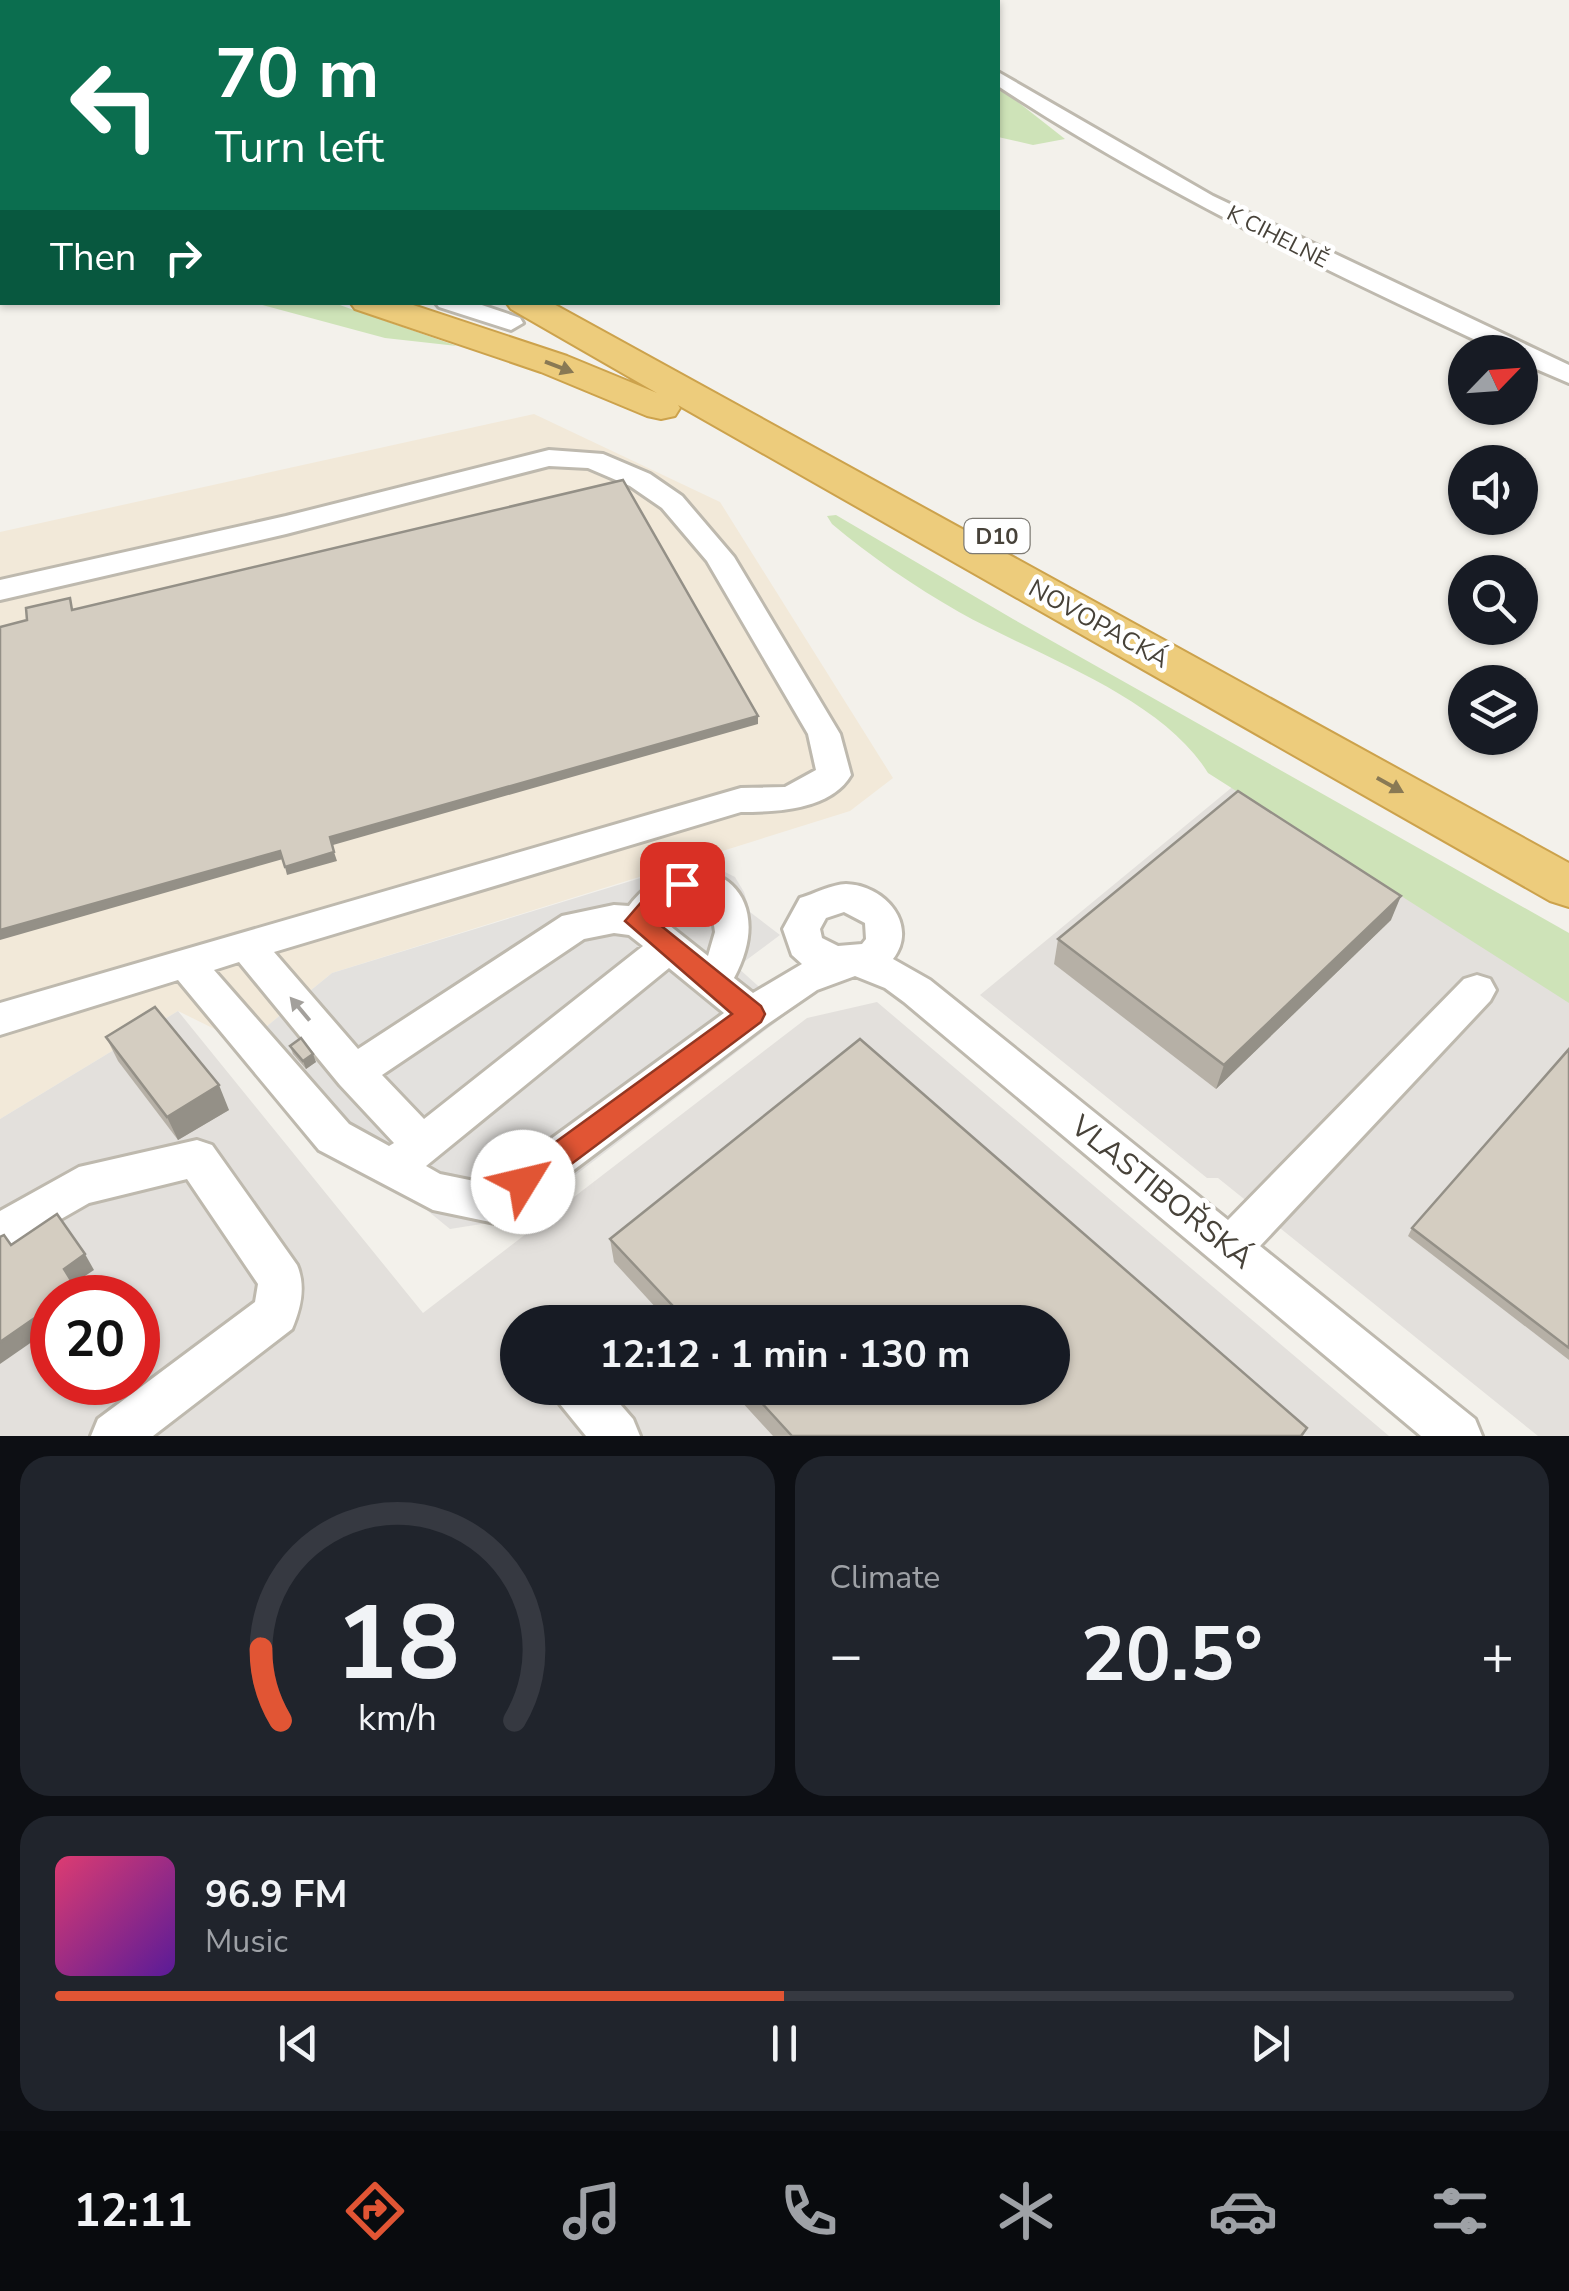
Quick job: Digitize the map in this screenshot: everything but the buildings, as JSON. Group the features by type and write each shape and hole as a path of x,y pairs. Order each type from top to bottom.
{"highway":[{"path":"376,305 554,364 907,515"},
{"name":"NOVOPACKÁ","path":"570,305 1569,850"},
{"path":"588,305 642,344"},
{"name":"NOVOPACKÁ","path":"517,313 907,515 1569,887"}],"street":[{"name":"K CIHELNĚ","path":"1000,79 1073,130 1247,220 1569,375"},
{"path":"466,305 517,313"},
{"path":"0,590 286,526 549,458 593,460 640,480 672,502 719,557 824,734 834,775 790,800 741,800 0,1020"},
{"path":"638,921 664,892 682,884 714,889 725,899 734,928 728,955 712,982"},
{"path":"246,945 354,1072 433,1191 495,1204 752,1014 638,921 614,919 575,926 354,1072"},
{"path":"407,1156 669,947"},
{"path":"186,963 334,1136 407,1156"},
{"name":"VLASTIBOŘSKÁ","path":"752,1014 804,979 849,963 888,973 917,991 1458,1436"},
{"path":"1230,1248 1477,990"},
{"path":"0,1234 80,1186 197,1158 280,1280 276,1314 115,1436"},
{"path":"590,1405 616,1436"}],"shaded area":[{"path":"534,414 720,502 893,778 850,811 332,973 245,1044 178,1011 0,1119 0,532"},
{"path":"1236,784 1569,999 1569,1436 1538,1436 1218,1178 1207,1178 980,995"},
{"path":"686,864 715,867 735,877 750,912 780,935 737,967 788,1013 519,1218 450,1229 396,1185 314,1149 245,1044 332,973"},
{"path":"877,1002 1389,1436 0,1436 0,1119 178,1011 423,1313 807,1018"}],"green space":[{"path":"1000,88 1065,139 1033,145 1000,137"},
{"path":"262,305 340,305 457,346 385,338"},
{"path":"836,515 1569,933 1569,1003 1208,773 1160,721 1129,700 959,612 910,582 832,524 827,516"}],"route":[{"path":"523,1182 752,1014 638,921 664,892 682,884"}]}
